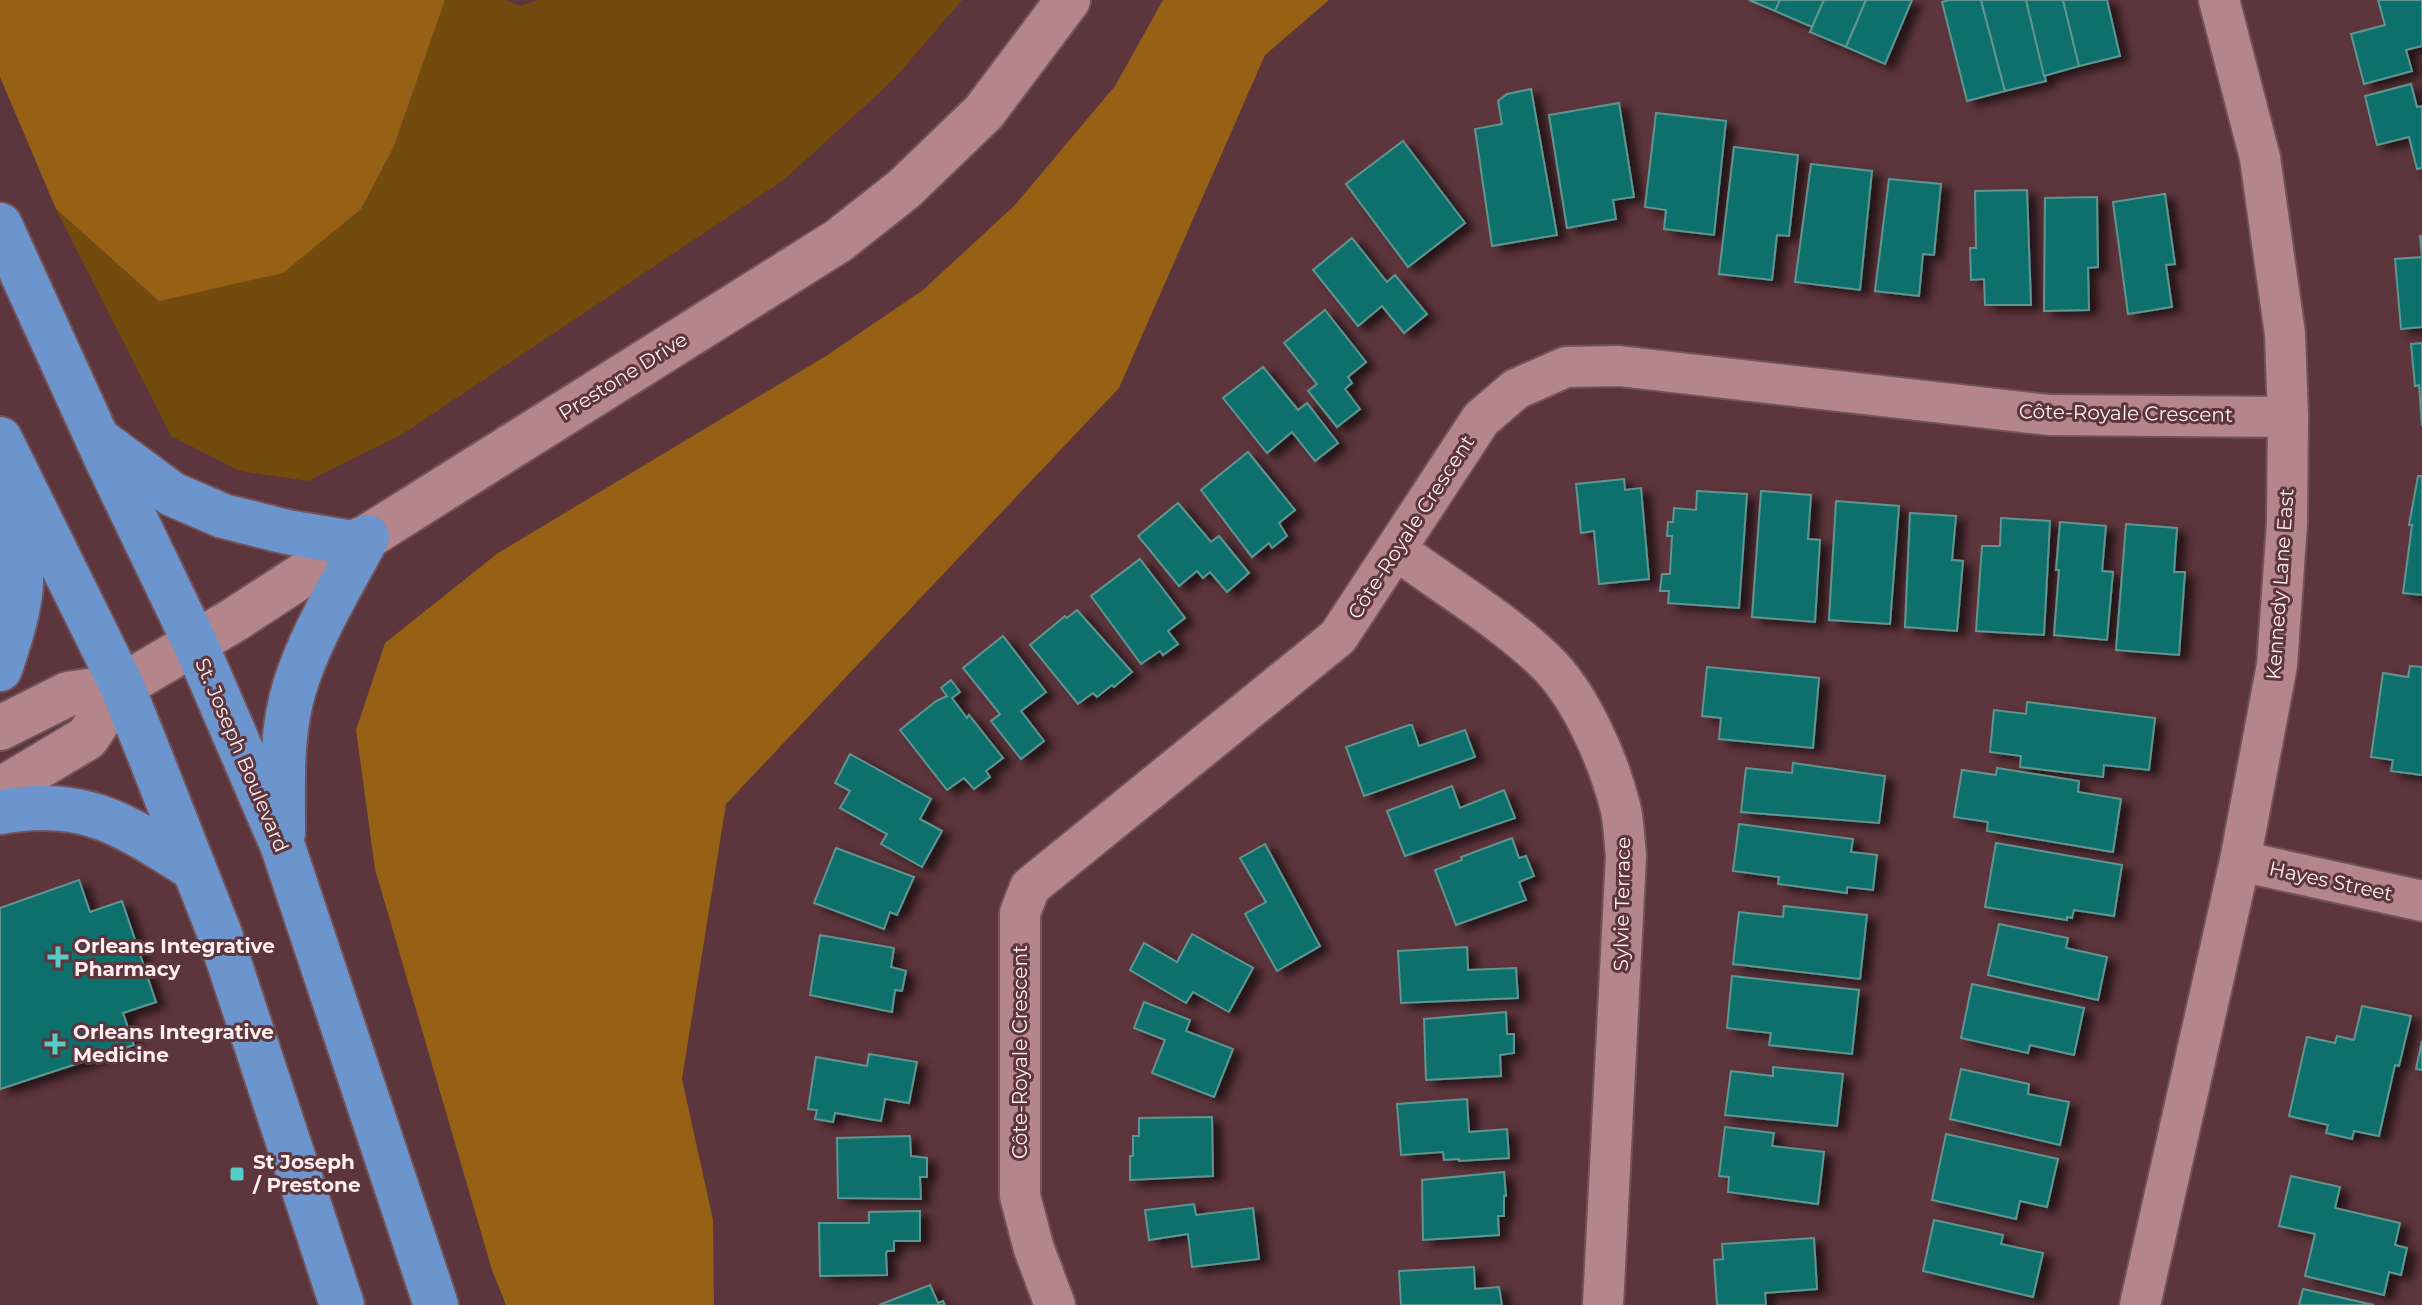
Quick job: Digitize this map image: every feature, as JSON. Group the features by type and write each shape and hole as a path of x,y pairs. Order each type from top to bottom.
{"main road":[{"name":"St. Joseph Boulevard","path":"0,225 195,643 283,847 436,1305"},
{"path":"97,438 172,494 223,516 287,532 360,540 294,687 284,744 283,847"},
{"path":"0,669 12,634 20,593 20,546 7,453"},
{"path":"7,453 122,686 219,932 342,1305"},
{"path":"0,812 34,806 63,807 90,813 133,831 194,869"}],"street":[{"name":"Prestone Drive","path":"0,728 68,694 122,686 838,241 904,189 984,112 1068,0"},
{"name":"Kennedy Lane East","path":"2140,1305 2240,861 2277,665 2287,523 2285,334 2260,158 2219,0"},
{"name":"Côte-Royale Crescent","path":"1055,1305 1034,1249 1020,1196 1020,913 1030,887 1338,637 1481,419 1516,389 1566,367 1619,366 2049,415 2288,417"},
{"name":"Sylvie Terrace","path":"1397,550 1505,628 1546,662 1580,708 1603,755 1621,808 1626,855 1603,1305"},
{"name":"Prestone Drive","path":"0,790 87,738 122,686"},
{"name":"Hayes Street","path":"2240,861 2422,901"}],"shaded area":[{"path":"0,0 445,0 394,146 361,209 283,273 159,301 56,209 0,77"},
{"path":"445,0 505,0 520,6 538,0 962,0 894,79 785,179 401,435 308,481 240,471 171,436 56,209 159,301 394,146"},
{"path":"1163,0 1329,0 1265,55 1119,388 726,804 682,1079 713,1220 714,1305 506,1305 492,1270 375,869 356,730 385,643 498,553 826,356 923,290 1015,205 1115,86"}],"building":[{"path":"1749,0 1780,0 1775,11"},
{"path":"1780,0 1824,0 1812,27 1775,11"},
{"path":"1824,0 1866,0 1846,47 1810,32"},
{"path":"1866,0 1912,0 1885,64 1846,47"},
{"path":"1981,0 2005,91 1967,101 1942,2"},
{"path":"1981,0 2026,0 2046,81 2005,91"},
{"path":"2026,0 2063,0 2079,66 2044,76"},
{"path":"2063,0 2107,0 2120,56 2079,66"},
{"path":"2378,0 2422,0 2422,46 2406,50 2412,71 2364,84 2351,34 2385,25"},
{"path":"2411,84 2417,107 2422,106 2422,168 2417,169 2409,137 2377,145 2365,96"},
{"path":"1531,89 1557,235 1492,246 1475,129 1502,124 1498,101 1507,94"},
{"path":"1619,103 1634,197 1613,200 1616,219 1567,228 1549,115"},
{"path":"1656,113 1726,121 1714,235 1664,229 1666,210 1645,207"},
{"path":"1403,141 1465,223 1408,267 1346,184"},
{"path":"1734,147 1798,155 1789,236 1777,235 1772,280 1719,274"},
{"path":"1811,164 1872,171 1860,290 1795,282"},
{"path":"1889,179 1941,184 1934,255 1923,254 1919,296 1875,291"},
{"path":"2027,190 2031,305 1985,305 1984,279 1971,280 1970,248 1976,248 1975,191"},
{"path":"2165,194 2175,264 2166,265 2172,307 2128,314 2113,202"},
{"path":"2097,197 2098,267 2088,268 2089,310 2044,311 2045,198"},
{"path":"1352,238 1387,282 1395,275 1427,314 1404,333 1382,306 1358,326 1313,270"},
{"path":"2422,257 2422,327 2401,329 2395,259"},
{"path":"1325,310 1366,362 1348,377 1352,383 1345,389 1360,409 1337,427 1308,391 1317,384 1284,343"},
{"path":"2422,343 2422,426 2419,385 2415,386 2411,344"},
{"path":"1263,367 1298,410 1307,403 1338,443 1315,461 1292,432 1267,453 1223,398"},
{"path":"1248,452 1295,510 1279,523 1287,536 1272,548 1269,543 1252,557 1201,490"},
{"path":"2418,476 2422,476 2422,595 2403,593 2412,525 2409,525"},
{"path":"1624,479 1625,490 1641,488 1649,579 1599,584 1594,531 1581,533 1576,484"},
{"path":"1697,491 1747,494 1739,608 1668,603 1669,591 1660,591 1662,574 1670,574 1672,536 1667,536 1668,522 1673,522 1674,508 1696,510"},
{"path":"1761,491 1811,495 1808,539 1820,540 1815,622 1752,617"},
{"path":"1836,501 1899,506 1890,624 1829,620"},
{"path":"1178,503 1211,542 1219,536 1249,573 1227,592 1210,572 1203,578 1197,571 1179,586 1138,536"},
{"path":"1910,513 1956,516 1952,560 1963,561 1957,631 1905,627"},
{"path":"2001,518 2050,521 2044,635 1976,631 1982,546 2000,546"},
{"path":"2060,522 2106,526 2102,571 2113,572 2107,640 2054,635"},
{"path":"2126,524 2177,528 2174,572 2185,572 2179,655 2116,650"},
{"path":"1140,559 1185,618 1168,631 1178,644 1163,655 1160,651 1141,664 1091,596"},
{"path":"1077,610 1132,672 1114,687 1112,685 1097,697 1093,693 1078,704 1030,645"},
{"path":"1003,636 1046,692 1021,711 1044,741 1021,759 991,721 1000,714 963,668"},
{"path":"2410,666 2422,667 2422,775 2391,771 2393,760 2371,757 2383,673 2408,677"},
{"path":"1707,667 1819,678 1813,748 1719,739 1721,718 1702,716"},
{"path":"951,680 960,692 952,698 1003,758 986,771 990,777 974,789 964,778 947,790 900,730 947,696 941,688"},
{"path":"2027,702 2155,718 2149,770 2104,765 2103,777 2020,767 2021,756 1990,752 1994,710 2026,714"},
{"path":"1412,725 1419,746 1465,730 1475,757 1364,796 1346,747"},
{"path":"850,754 931,799 920,819 942,831 922,867 881,844 887,834 840,808 850,791 835,783"},
{"path":"1793,763 1885,776 1879,823 1741,812 1746,768 1792,773"},
{"path":"1997,768 2079,781 2078,792 2121,799 2113,852 1987,831 1988,822 1954,817 1962,770 1996,775"},
{"path":"1452,786 1460,808 1504,790 1515,818 1405,856 1387,811"},
{"path":"1739,824 1853,839 1851,852 1877,855 1873,890 1847,887 1847,893 1778,884 1779,877 1733,871"},
{"path":"1512,838 1519,858 1526,856 1534,876 1519,882 1526,900 1456,925 1435,870"},
{"path":"1996,843 2122,865 2114,916 2074,910 2072,918 2067,917 2067,920 1985,907"},
{"path":"1265,844 1320,946 1277,971 1245,914 1266,902 1240,858"},
{"path":"836,848 914,877 897,915 890,912 884,929 814,903"},
{"path":"79,880 90,912 122,901 156,1002 123,1013 134,1045 0,1089 0,908"},
{"path":"1784,906 1867,915 1860,979 1733,964 1739,912 1783,917"},
{"path":"1999,924 2068,938 2066,948 2107,957 2098,1000 1988,975"},
{"path":"1192,934 1253,968 1229,1012 1193,992 1186,1003 1130,970 1144,943 1177,962"},
{"path":"820,935 894,948 891,967 906,971 902,991 895,990 892,1012 810,995"},
{"path":"1467,947 1468,970 1516,968 1518,998 1401,1003 1398,951"},
{"path":"1732,976 1859,990 1852,1054 1769,1045 1771,1033 1727,1028"},
{"path":"1972,984 2084,1008 2074,1055 2030,1045 2028,1053 1961,1038"},
{"path":"1144,1002 1190,1020 1186,1031 1233,1049 1214,1097 1152,1073 1165,1040 1134,1028"},
{"path":"2362,1006 2411,1016 2399,1066 2395,1065 2379,1136 2354,1131 2352,1139 2326,1133 2328,1125 2289,1116 2307,1037 2335,1043 2337,1036 2354,1040"},
{"path":"1506,1012 1507,1034 1514,1034 1514,1053 1500,1055 1501,1076 1426,1080 1424,1019"},
{"path":"2422,1041 2422,1070 2416,1069"},
{"path":"869,1054 917,1062 909,1103 885,1099 881,1121 835,1113 833,1122 815,1119 817,1110 808,1109 816,1057 867,1066"},
{"path":"1773,1067 1843,1074 1837,1126 1725,1115 1731,1071 1773,1076"},
{"path":"1961,1069 2029,1084 2028,1094 2069,1102 2060,1145 1950,1119"},
{"path":"1467,1099 1469,1132 1507,1129 1509,1158 1459,1161 1444,1160 1443,1152 1401,1155 1397,1104"},
{"path":"1212,1117 1213,1176 1130,1180 1130,1156 1133,1156 1133,1136 1139,1136 1139,1118"},
{"path":"1725,1127 1774,1133 1772,1146 1824,1152 1818,1204 1728,1192 1729,1177 1719,1176"},
{"path":"1946,1134 2058,1159 2047,1207 2020,1201 2016,1219 1932,1200"},
{"path":"910,1136 911,1156 927,1158 927,1177 920,1177 921,1199 838,1198 837,1138"},
{"path":"1504,1172 1506,1196 1504,1216 1498,1216 1499,1235 1423,1240 1422,1180"},
{"path":"2291,1176 2340,1187 2335,1208 2400,1223 2395,1245 2407,1248 2401,1275 2389,1272 2384,1295 2305,1276 2315,1234 2279,1226"},
{"path":"1194,1204 1196,1215 1253,1208 1259,1259 1192,1267 1188,1234 1149,1240 1145,1210"},
{"path":"920,1211 920,1241 894,1241 894,1251 887,1251 886,1254 887,1275 820,1276 819,1223 869,1223 869,1212"},
{"path":"1934,1220 2003,1235 2001,1244 2043,1253 2033,1297 1923,1271"},
{"path":"1814,1238 1817,1289 1765,1293 1766,1305 1717,1305 1714,1260 1723,1259 1722,1244"},
{"path":"1474,1267 1475,1289 1499,1287 1502,1305 1401,1305 1399,1271"},
{"path":"930,1285 938,1303 943,1301 945,1305 879,1305"},
{"path":"2303,1289 2374,1305 2299,1305"}],"place":[{"name":"Orleans Integrative Pharmacy","path":"58,957"},
{"name":"Orleans Integrative Medicine","path":"55,1044"},
{"name":"St Joseph / Prestone","path":"237,1174"}]}
